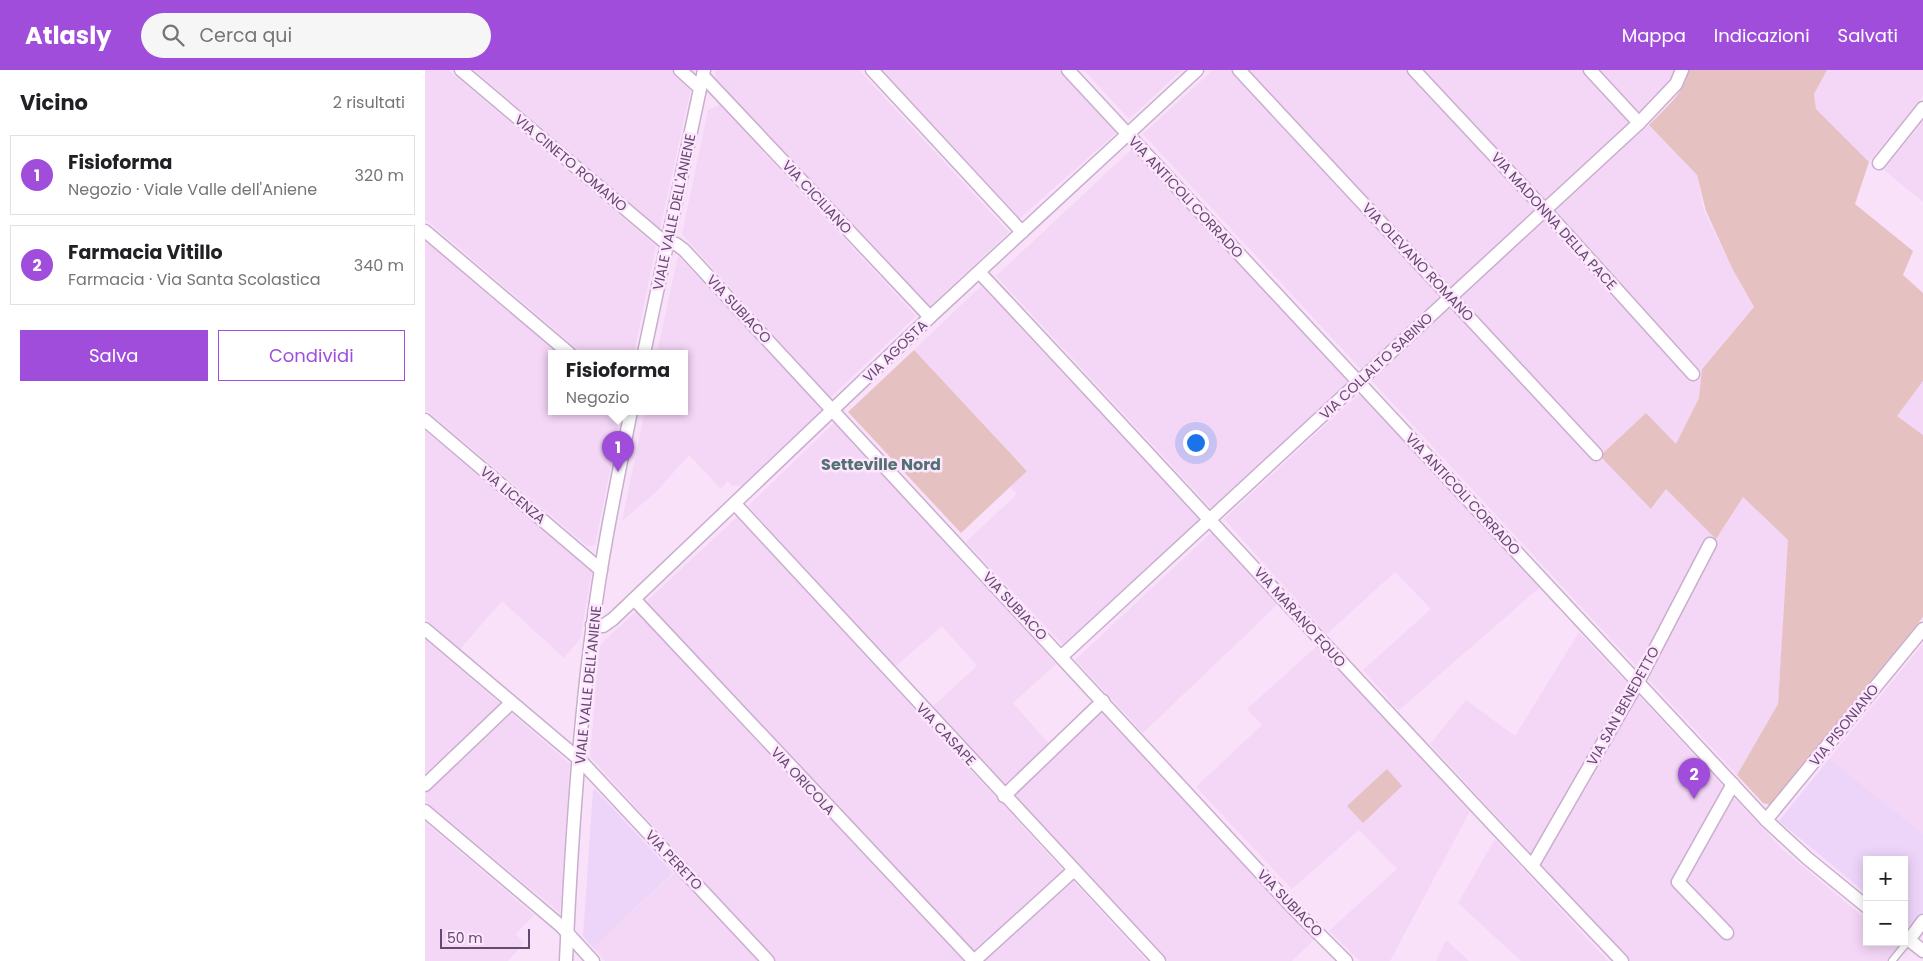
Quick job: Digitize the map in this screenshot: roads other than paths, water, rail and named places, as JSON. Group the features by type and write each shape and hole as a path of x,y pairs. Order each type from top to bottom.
{"street":[{"name":"VIA CINETO ROMANO","path":"461,70 654,233 668,243 676,244 685,250"},
{"name":"VIA CICILIANO","path":"679,70 702,78 930,317"},
{"path":"872,70 1022,232"},
{"name":"VIA ANTICOLI CORRADO","path":"1068,70 1766,820 1807,858 1863,904"},
{"name":"VIA AGOSTA","path":"592,625 603,626 608,624 736,505 930,317 1197,70"},
{"name":"VIA OLEVANO ROMANO","path":"1239,70 1596,454"},
{"name":"VIA MADONNA DELLA PACE","path":"1414,70 1544,209 1693,374"},
{"path":"1590,70 1639,122"},
{"name":"VIA COLLALTO SABINO","path":"1062,656 1639,122 1676,84 1682,70"},
{"name":"VIALE VALLE DELL'ANIENE","path":"645,350 702,78"},
{"path":"1879,164 1923,108"},
{"path":"425,231 565,350"},
{"name":"VIA SUBIACO","path":"685,250 1294,909 1346,961"},
{"name":"VIA MARANO EQUO","path":"979,272 1211,519 1375,700 1622,961"},
{"name":"VIALE VALLE DELL'ANIENE","path":"566,961 580,760 592,625 630,415"},
{"name":"VIA LICENZA","path":"425,420 601,570"},
{"name":"VIA CASAPE","path":"736,505 1159,961"},
{"name":"VIA SAN BENEDETTO","path":"1532,866 1638,682 1710,544"},
{"name":"VIA ORICOLA","path":"634,599 974,961"},
{"name":"VIA PERETO","path":"425,629 580,760 768,961"},
{"name":"VIA PISONIANO","path":"1766,820 1923,629"},
{"path":"1004,796 1103,701"},
{"path":"425,785 511,703"},
{"path":"1727,933 1678,882 1733,784"},
{"path":"425,811 561,926 593,961"},
{"path":"974,961 1074,870"},
{"path":"1908,936 1923,921"},
{"path":"1908,940 1923,951"}],"lane":[{"path":"1892,961 1901,946"}],"place":[{"name":"Fisioforma","path":"618,472"},
{"name":"Farmacia Vitillo","path":"1694,799"}],"district":[{"name":"Setteville Nord","path":"881,464"}]}
